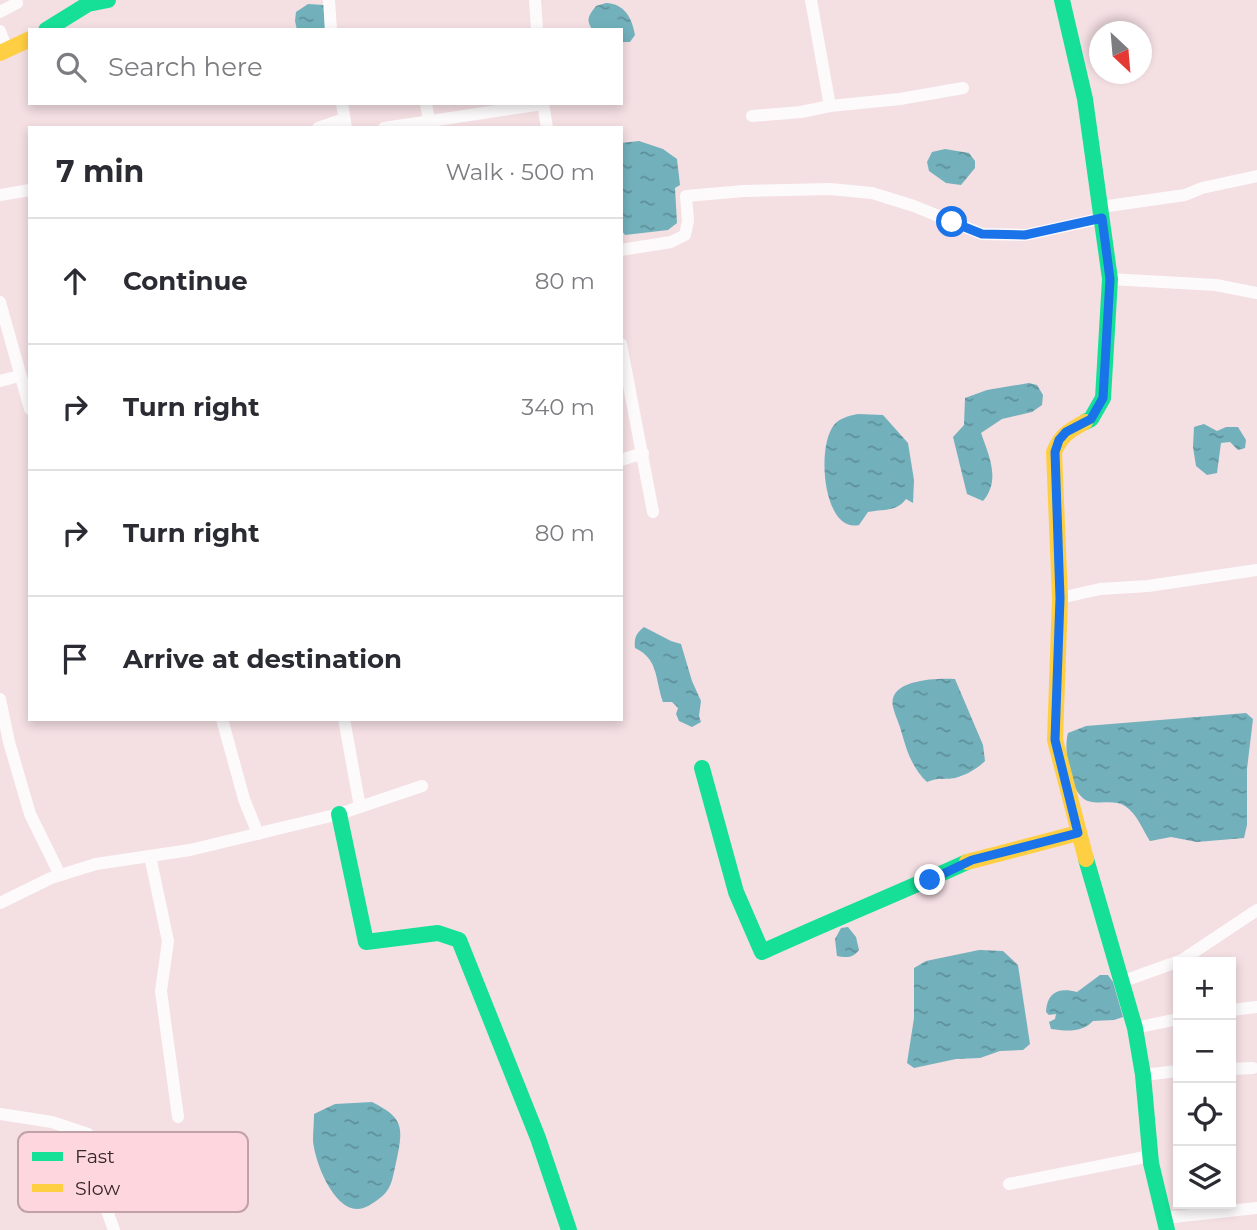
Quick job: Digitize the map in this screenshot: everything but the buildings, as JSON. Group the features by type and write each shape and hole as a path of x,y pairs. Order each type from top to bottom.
{"street":[{"path":"0,12 17,2 16,0"},
{"path":"49,28 88,4 108,0"},
{"path":"329,0 331,28"},
{"path":"535,0 537,28"},
{"path":"811,0 830,106"},
{"path":"1062,0 1085,99 1110,279 1103,398 1091,419 1066,432 1059,440 1055,452 1060,598 1055,740 1078,833 1135,1028 1143,1075 1150,1156 1166,1224 1257,1208"},
{"path":"0,31 3,52 28,40"},
{"path":"752,116 900,99 963,88"},
{"path":"342,105 345,123"},
{"path":"426,105 429,125 538,105"},
{"path":"543,105 547,126"},
{"path":"623,250 671,242 685,235 688,221 686,196 744,191 830,189 872,193 914,206 982,234 1025,235 1102,213 1185,195 1202,188 1257,177"},
{"path":"0,195 28,190"},
{"path":"1110,279 1216,285 1257,293"},
{"path":"0,302 28,403"},
{"path":"623,354 653,512"},
{"path":"0,382 19,376"},
{"path":"623,459 643,453"},
{"path":"1060,598 1100,589 1148,586 1257,570"},
{"path":"0,699 9,742 30,814 60,875"},
{"path":"223,721 244,799 258,834"},
{"path":"344,721 360,807"},
{"path":"702,768 736,892 762,952 972,860 1078,833"},
{"path":"0,903 60,875 96,864 190,850 258,834 339,814 422,786"},
{"path":"339,814 366,942 438,933 459,940 538,1138 569,1230"},
{"path":"150,856 168,941 161,991 178,1116"},
{"path":"1121,982 1182,960 1257,909"},
{"path":"1236,1009 1257,1007"},
{"path":"1135,1028 1173,1020"},
{"path":"1236,1069 1253,1068"},
{"path":"1143,1075 1173,1072"},
{"path":"0,1114 52,1122 85,1132"},
{"path":"1009,1184 1150,1156"},
{"path":"107,1212 114,1230"}],"water":[{"path":"606,3 623,9 630,18 635,35 630,42 623,42 623,28 592,28 589,18 596,6"},
{"path":"308,4 324,5 325,28 297,28 296,12"},
{"path":"639,141 663,149 677,159 680,185 675,188 677,223 668,230 625,235 623,232 623,143"},
{"path":"945,149 969,153 975,161 975,168 961,185 946,183 929,171 927,162 932,152"},
{"path":"1029,383 1037,385 1043,395 1042,405 1032,412 1002,419 981,433 992,468 991,485 983,501 967,494 953,437 964,425 965,398 987,390"},
{"path":"858,414 883,415 908,443 914,480 913,503 906,499 894,508 868,512 859,525 847,524 837,516 826,486 825,468 828,436 834,425 844,418"},
{"path":"1204,424 1217,431 1226,427 1238,427 1246,440 1245,448 1238,450 1230,442 1221,443 1217,473 1207,475 1196,466 1193,447 1194,427"},
{"path":"644,627 681,644 701,701 701,722 692,727 679,721 676,714 678,708 672,702 663,702 652,664 635,648 636,636"},
{"path":"955,679 983,745 985,761 959,777 927,782 908,754 893,707 893,698 898,691 915,682"},
{"path":"1246,713 1253,719 1247,769 1247,825 1244,838 1197,842 1171,837 1150,841 1137,818 1125,806 1088,801 1082,797 1072,781 1066,750 1068,733 1086,726"},
{"path":"848,927 856,937 859,950 849,957 837,956 835,939 841,928"},
{"path":"979,950 1003,951 1018,965 1030,1044 1023,1050 1000,1051 980,1058 956,1059 914,1068 907,1063 914,1018 914,968 926,961"},
{"path":"1100,975 1108,975 1113,982 1123,1017 1093,1021 1084,1028 1074,1030 1051,1029 1049,1022 1055,1019 1056,1014 1049,1015 1046,1012 1051,996 1064,990 1077,992"},
{"path":"372,1102 395,1118 400,1130 399,1147 387,1192 368,1206 357,1209 338,1199 323,1176 313,1141 314,1114 335,1104"}],"traffic: fast":[{"path":"49,28 88,4 108,0"},
{"path":"1062,0 1085,99 1110,279 1103,398 1091,419 1085,422"},
{"path":"702,768 736,892 762,952 967,862"},
{"path":"339,814 366,942 438,933 459,940 538,1138 569,1230"},
{"path":"1086,859 1135,1028 1143,1075 1151,1163 1167,1230"}],"traffic: slow":[{"path":"0,53 28,40"},
{"path":"1085,422 1066,434 1054,452 1060,598 1055,740 1086,859"},
{"path":"967,862 1078,833"}],"route":[{"path":"930,880 972,860 1078,833 1055,740 1060,598 1055,452 1059,440 1066,432 1091,419 1103,398 1110,279 1102,218 1025,235 982,234 952,222"}]}
